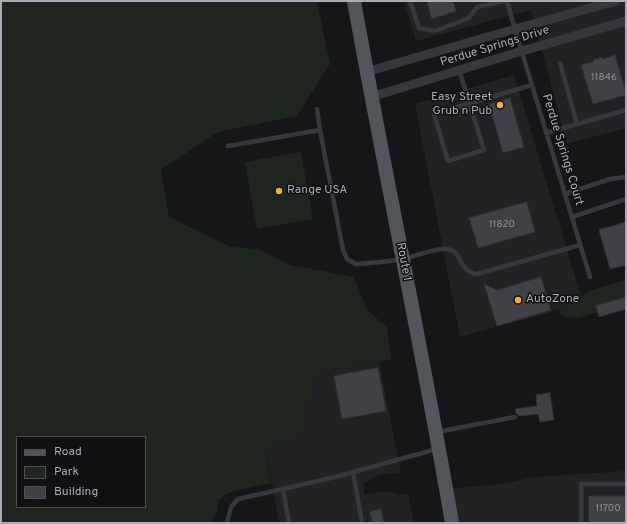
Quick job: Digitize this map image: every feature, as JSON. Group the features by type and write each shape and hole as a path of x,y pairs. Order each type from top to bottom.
{"main road":[{"name":"Route 1","path":"354,1 366,72 403,259 452,523"}],"street":[{"name":"Perdue Springs Drive","path":"366,72 616,1"},
{"name":"Perdue Springs Drive","path":"371,97 626,21"}],"lane":[{"path":"410,1 418,28 435,31 469,18 477,7 507,1"},
{"name":"Perdue Springs Court","path":"507,1 590,277"},
{"path":"560,63 577,124"},
{"path":"459,70 470,103 484,150 448,161 434,114 470,103 532,85"},
{"path":"317,109 343,250 347,259 356,264 403,259 441,249 448,249 453,251 458,256 466,269 477,274 580,245"},
{"path":"546,133 626,110"},
{"path":"228,146 320,130"},
{"path":"565,194 610,179 626,177"},
{"path":"572,217 626,199"},
{"path":"436,433 514,416"},
{"path":"227,523 231,507 238,499 353,472 438,449"},
{"path":"353,472 362,523"},
{"path":"581,523 581,484 626,484"},
{"path":"284,489 289,523"}],"shaded area":[{"path":"404,1 626,1 626,128 567,144 531,10 416,41"},
{"path":"514,75 583,303 460,337 415,104"},
{"path":"379,361 401,472 379,475 364,483 364,495 387,491 399,495 408,494 414,523 279,523 266,450 273,443 306,435 306,414 311,402 313,386 324,371"},
{"path":"626,471 626,523 452,523 446,489 502,484 535,477"}],"green space":[{"path":"1,1 317,1 330,64 297,116 218,132 161,170 169,217 231,247 259,249 290,265 354,277 367,310 387,327 391,359 324,371 313,386 311,402 306,414 307,435 273,443 266,450 271,483 228,493 219,500 217,512 211,523 1,523"},
{"name":"Range USA","path":"301,152 313,219 257,229 245,162"},
{"path":"626,280 626,304 578,318 565,317 558,312 592,290"}],"building":[{"path":"427,1 453,1 456,11 432,19"},
{"path":"615,55 626,95 593,104 581,65 593,62 593,60 602,57 603,59"},
{"path":"510,98 524,147 503,153 489,104"},
{"path":"527,202 535,232 478,248 469,218"},
{"path":"626,222 626,265 610,269 599,230"},
{"path":"541,277 551,310 497,326 484,284 497,290"},
{"path":"626,297 626,309 599,317 596,306"},
{"path":"378,368 386,411 342,419 334,376"},
{"path":"550,393 554,420 540,422 538,414 519,416 516,413 515,409 537,406 536,395"},
{"path":"589,496 626,496 626,523 589,523"},
{"path":"381,509 384,523 372,523 370,512"}],"place":[{"name":"Easy Street Grub n Pub","path":"500,105"},
{"name":"Range USA","path":"279,191"},
{"name":"AutoZone","path":"518,300"}]}
